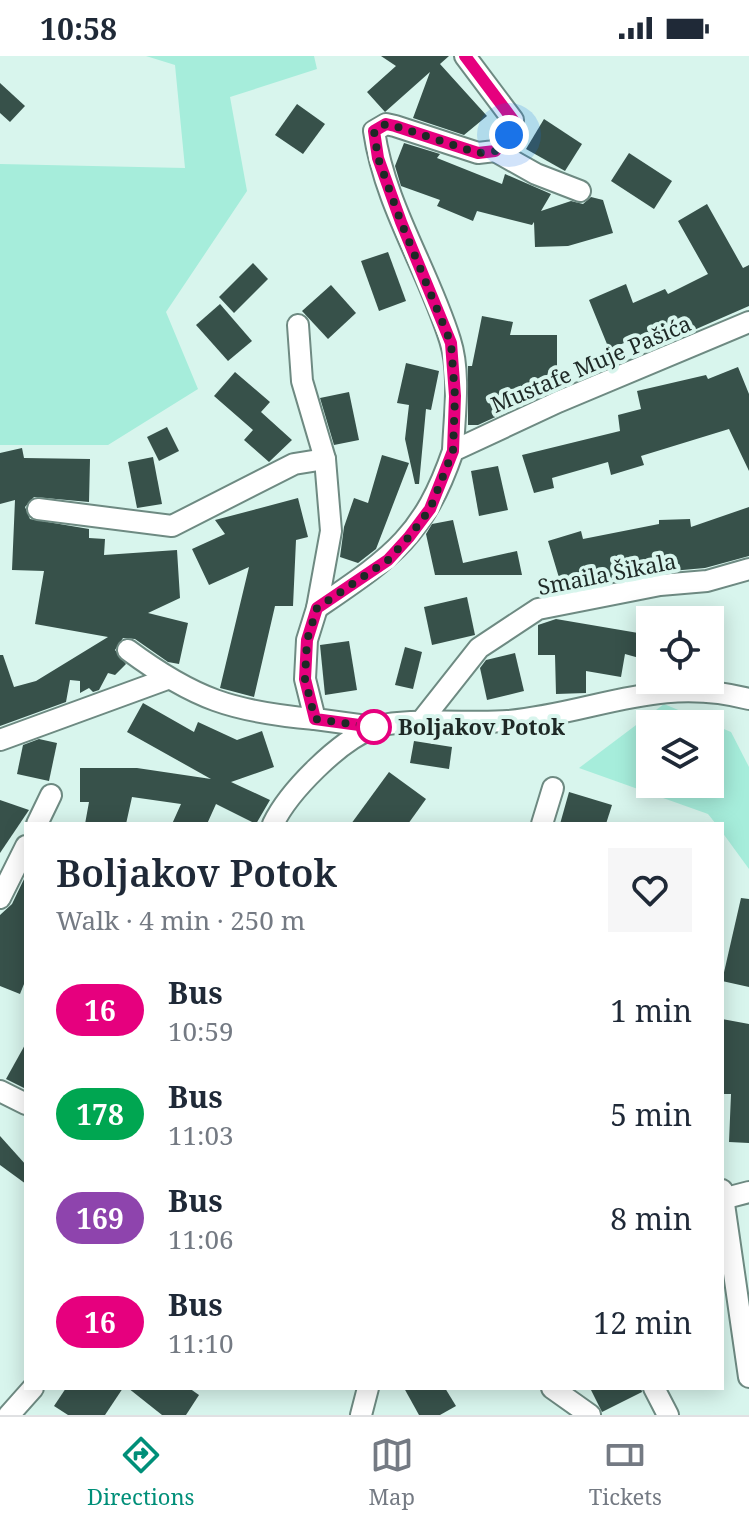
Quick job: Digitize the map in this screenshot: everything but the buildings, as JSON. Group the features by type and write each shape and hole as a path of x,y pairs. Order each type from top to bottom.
{"street":[{"path":"465,56 513,120 509,135 495,151 536,174 580,191"},
{"name":"Mustafe Muje Pašića","path":"317,608 388,560 409,537 430,509 453,451 455,396 451,343 401,222 378,158 374,131 386,124 478,153 495,151"},
{"name":"Mustafe Muje Pašića","path":"453,451 558,402 749,322"},
{"path":"298,325 302,381 325,459 331,531 317,608 307,640 305,679 315,719"},
{"path":"38,509 172,526 294,464 325,459"},
{"name":"Smaila Šikala","path":"419,724 479,648 538,609 660,585 707,581 749,569"},
{"path":"128,650 167,679 223,706 374,727 509,721 665,689 717,690 749,699"},
{"path":"0,740 167,679"},
{"path":"274,822 281,808 328,758 374,727"},
{"path":"543,822 553,788"},
{"path":"38,822 51,795"},
{"path":"0,898 24,850"},
{"path":"0,1091 24,1103"},
{"path":"749,1192 724,1194 749,1377"},
{"path":"9,1415 31,1390"},
{"path":"361,1415 367,1390"},
{"path":"555,1390 590,1415"},
{"path":"655,1390 668,1415"}],"green space":[{"path":"146,56 314,56 317,69 230,97 247,191 166,312 198,389 108,445 0,445 0,164 185,168 175,65"},
{"path":"664,704 678,710 656,710"},
{"path":"636,725 636,788 579,768"},
{"path":"724,729 731,732 749,767 749,869 724,835 724,822 714,822 708,814 663,798 724,798"}],"bus line":[{"name":"16","path":"374,727 315,719 305,679 307,640 317,608 388,560 430,509 453,451 455,396 451,343 401,222 378,158 374,131 386,124 478,153 495,151 509,135 513,120 465,56"}],"place":[{"name":"Boljakov Potok","path":"374,727"}],"route":[{"path":"374,727 315,719 305,679 307,640 317,608 388,560 430,509 453,451 455,396 451,343 401,222 378,158 374,131 386,124 478,153 495,151 509,135"}]}
